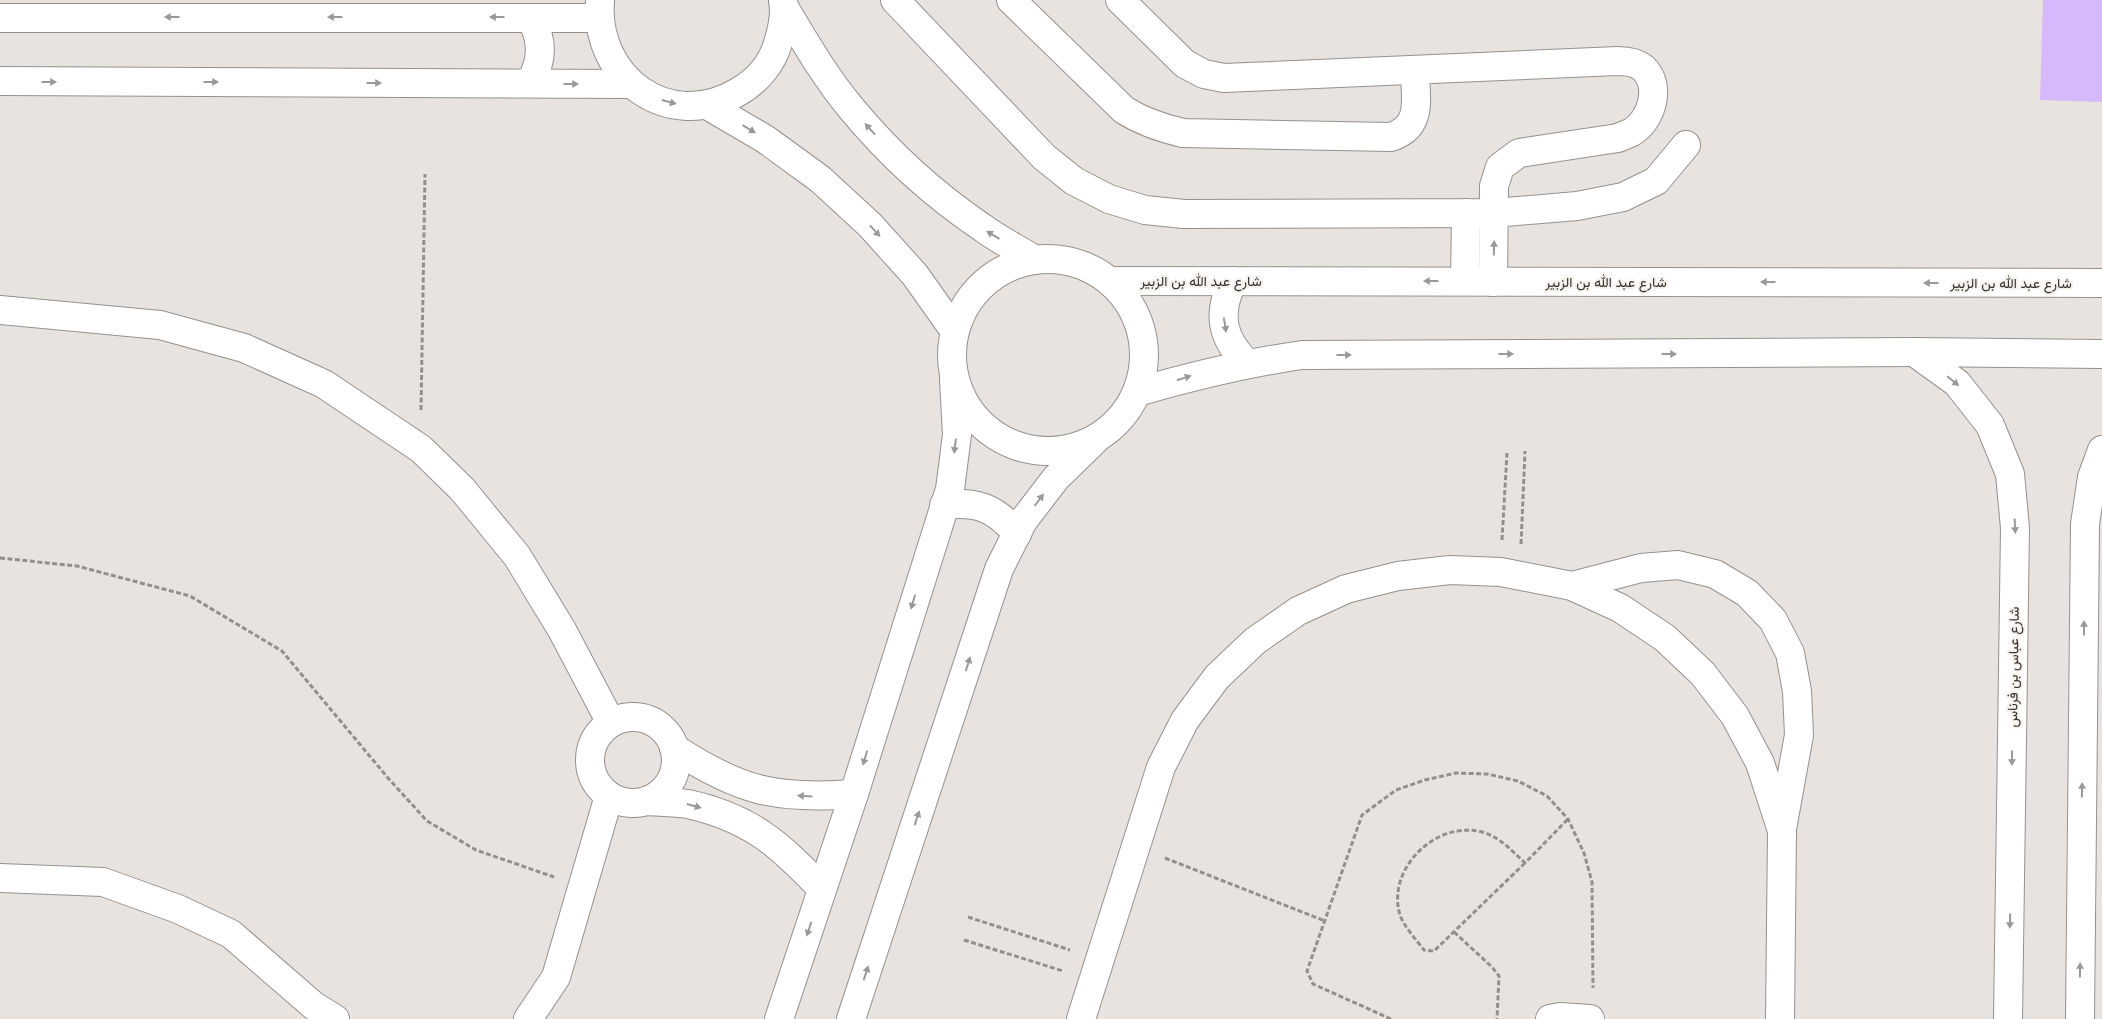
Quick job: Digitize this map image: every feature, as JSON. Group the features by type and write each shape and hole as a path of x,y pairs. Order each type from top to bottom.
{"street":[{"path":"895,0 1044,157 1074,181 1109,199 1146,210 1184,214 1494,213 1577,206 1623,197 1656,181 1686,145"},
{"path":"1011,0 1124,110 1142,121 1162,129 1183,133 1391,137 1402,133 1410,126 1415,113 1415,70"},
{"path":"1120,0 1185,64 1204,74 1230,78 1618,61 1631,62 1643,68 1651,79 1653,92 1652,106 1645,120 1633,132 1618,138 1519,153 1500,167 1494,186 1493,282"},
{"path":"0,18 228,8 531,18 599,9 602,36 608,54 618,70 631,84 654,98 680,105 707,104 729,98 748,86 764,71 776,51 782,30 783,4"},
{"path":"783,4 815,59 851,107 891,152 935,193 983,229 1035,260"},
{"path":"530,83 537,71 541,44 531,18"},
{"path":"0,81 631,84"},
{"path":"707,104 766,139 820,179 870,225 915,275 954,330"},
{"path":"1465,281 1466,213"},
{"path":"779,1019 854,794 950,489 957,435 954,380 950,355 954,330 965,304 984,282 1008,268 1035,260 1061,260 1087,267 1110,281 1126,299 1138,321 1144,344 1144,369 1137,392 1120,420 1095,440 1056,478 1024,521 999,569 851,1019"},
{"name":"شارع عبد الله بن الزبير","path":"1110,281 2102,283"},
{"path":"1233,281 1223,308 1224,323 1228,339 1236,352 1247,363"},
{"path":"0,310 160,326 244,348 324,384 421,448 462,489 517,556 562,630 610,723"},
{"path":"1137,392 1247,363 1302,355 1914,352 2102,354"},
{"name":"شارع عباس بن فرناس","path":"1914,352 1957,383 1990,425 2010,474 2015,528 2008,1019"},
{"path":"954,380 969,412 994,436 1026,450 1061,451 1095,440"},
{"path":"2080,1019 2085,524 2092,477 2102,450"},
{"path":"944,505 961,503 978,505 993,511 1006,521 1017,534"},
{"path":"1572,586 1641,568 1678,565 1715,574 1747,593 1773,620 1790,653 1796,691 1799,735 1782,831 1780,1019"},
{"path":"1080,1019 1162,767 1185,720 1217,678 1255,641 1298,611 1346,589 1398,576 1450,570 1510,573 1572,586 1628,613 1664,638 1703,674 1735,716 1760,763 1782,831"},
{"path":"2083,681 2102,702"},
{"path":"646,801 661,793 671,780 676,764 674,748 668,736 648,720 622,719 610,723 600,733 593,745 590,759 592,773 599,786 609,796 620,801 634,803 646,801 686,804 725,814 761,832 792,857 822,889"},
{"path":"674,748 700,766 728,780 757,790 777,794 819,796 854,794"},
{"path":"528,1019 556,977 609,796"},
{"path":"2082,829 2102,809"},
{"path":"0,878 104,882 178,909 231,934 314,1006 335,1019"},
{"path":"1550,1019 1590,1019"}],"path":[{"path":"421,448 425,174"},
{"path":"1510,573 1524,451"},
{"path":"1507,453 1510,573"},
{"path":"0,558 77,566 190,596 282,651 388,778 427,820 476,850 582,887"},
{"path":"1391,1019 1313,984 1307,971 1362,815 1396,790 1425,780 1456,773 1487,774 1518,781 1547,796 1568,819 1584,853 1592,882 1593,990"},
{"path":"1524,863 1498,838 1480,831 1460,831 1441,836 1424,846 1411,860 1402,877 1398,897 1400,916 1424,950 1434,951 1454,932 1524,863 1568,819"},
{"path":"1136,847 1325,921"},
{"path":"968,917 1096,970"},
{"path":"1454,932 1492,967 1499,976 1497,1019"},
{"path":"964,940 1096,970"}],"shaded area":[{"path":"2043,0 2102,0 2102,102 2040,100"}]}
